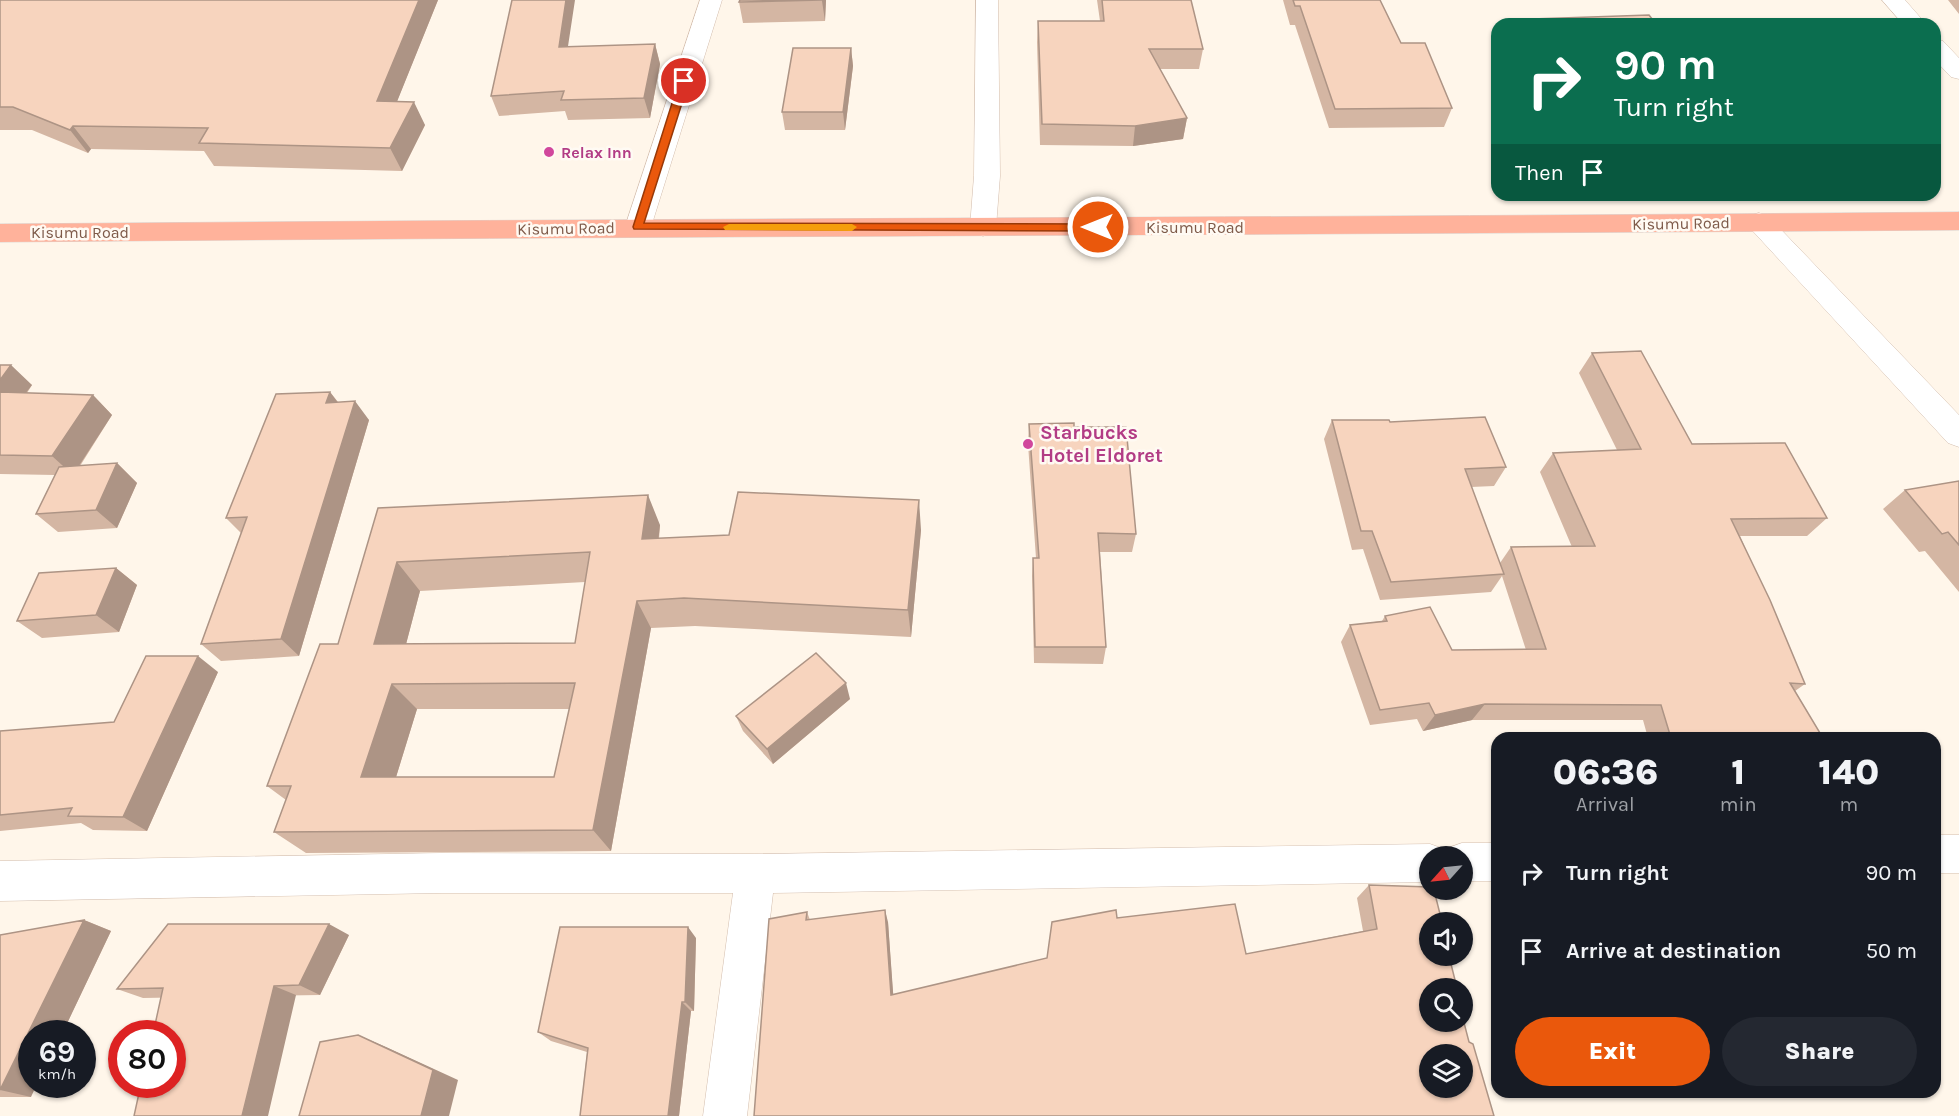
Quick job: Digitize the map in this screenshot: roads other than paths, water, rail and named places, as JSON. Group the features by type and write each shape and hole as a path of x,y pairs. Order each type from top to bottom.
{"highway":[{"name":"Kisumu Road","path":"0,233 1959,220"}],"street":[{"path":"638,227 711,0"},
{"path":"983,227 987,176 987,0"},
{"path":"1893,0 1910,18"},
{"path":"1941,52 1959,72"},
{"path":"1759,222 1959,435"},
{"path":"1941,854 1959,854"},
{"path":"1473,862 1491,862"},
{"path":"0,881 441,873 755,874 1419,863"},
{"path":"725,1116 755,874"}],"place":[{"name":"Relax Inn","path":"549,152"},
{"name":"Starbucks Hotel Eldoret","path":"1028,444"}]}
